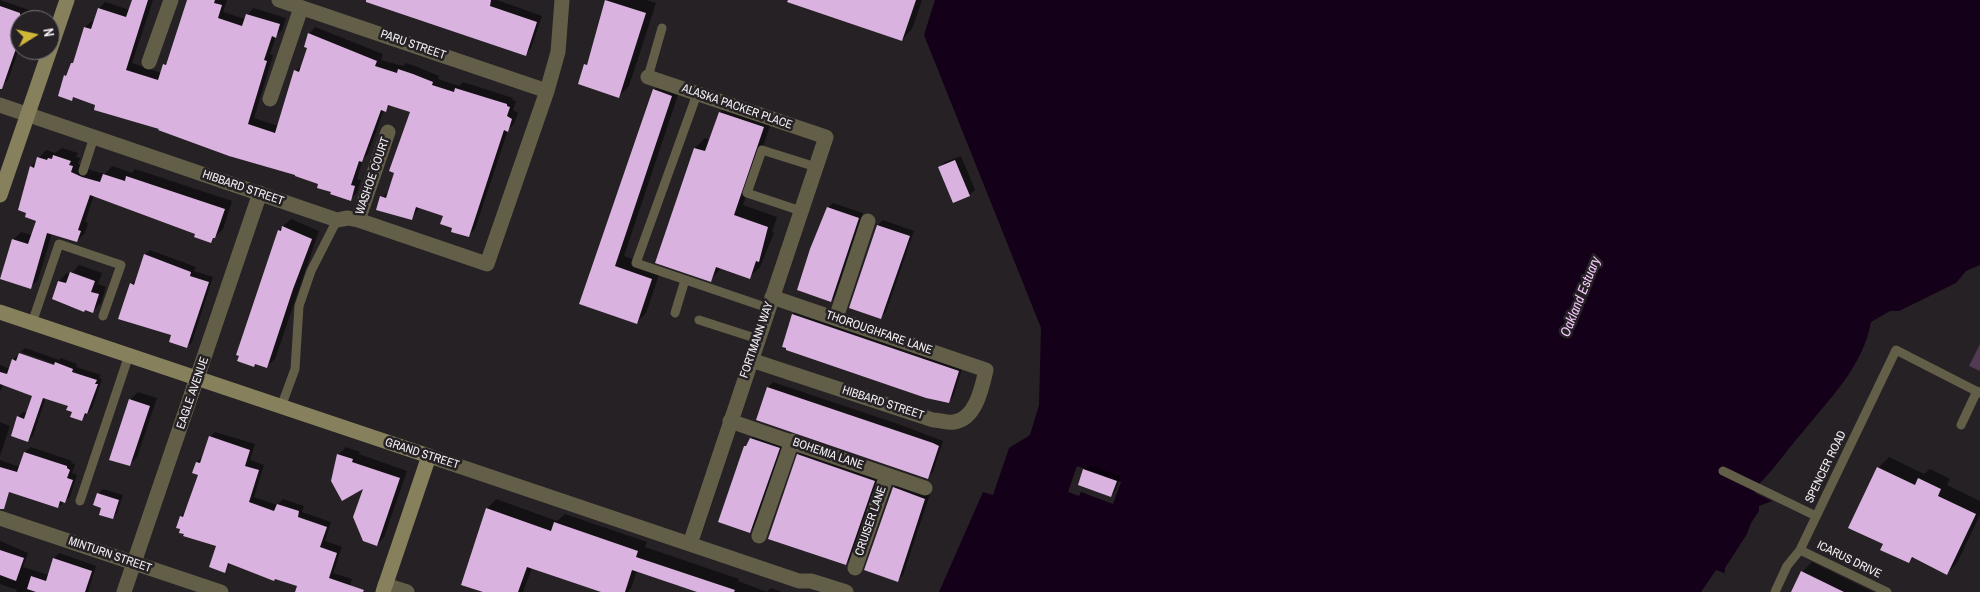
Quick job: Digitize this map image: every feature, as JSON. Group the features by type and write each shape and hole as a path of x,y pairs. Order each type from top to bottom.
{"street":[{"path":"0,195 67,0"},
{"path":"149,62 171,0"},
{"name":"PARU STREET","path":"278,0 547,91"},
{"path":"547,91 558,52 562,0"},
{"path":"270,99 301,8"},
{"name":"ALASKA PACKER PLACE","path":"648,77 826,137"},
{"name":"HIBBARD STREET","path":"0,105 337,220 348,218 358,220 487,264 547,91"},
{"name":"WASHOE COURT","path":"358,220 388,132"},
{"name":"FORTMANN WAY","path":"690,544 826,137"},
{"name":"EAGLE AVENUE","path":"124,592 260,193"},
{"path":"836,318 868,221"},
{"name":"THOROUGHFARE LANE","path":"770,302 836,318 986,370"},
{"name":"GRAND STREET","path":"0,312 799,581 811,582 846,592"},
{"name":"HIBBARD STREET","path":"751,360 933,420 954,422 964,418 974,406 986,370"},
{"name":"BOHEMIA LANE","path":"730,421 925,488"},
{"path":"759,536 792,441"},
{"path":"407,592 384,588 430,456"},
{"name":"CRUISER LANE","path":"856,568 887,475"},
{"name":"MINTURN STREET","path":"0,518 221,592"}],"lane":[{"path":"648,77 662,28"},
{"path":"697,94 636,263 685,280 770,302"},
{"path":"83,172 94,137"},
{"path":"801,211 747,193 762,150 816,167"},
{"path":"281,407 295,369 299,306 310,271 337,220"},
{"path":"32,323 59,244 121,265 103,316"},
{"path":"675,313 685,280"},
{"path":"699,320 758,338"},
{"name":"SPENCER ROAD","path":"1775,592 1787,566 1800,550 1896,350 1979,392"},
{"path":"80,501 128,355"},
{"path":"1960,425 1979,392"},
{"path":"1723,470 1816,516"},
{"name":"ICARUS DRIVE","path":"1800,550 1887,592"}],"shaded area":[{"path":"1980,344 1980,371 1969,366"}],"water":[{"name":"Oakland Estuary","path":"935,0 1980,0 1980,265 1966,271 1956,283 1899,311 1890,311 1871,322 1861,354 1844,382 1774,468 1756,487 1755,493 1772,501 1759,506 1759,511 1751,523 1747,534 1725,568 1724,577 1715,582 1710,592 939,592 983,492 993,495 1009,448 1030,435 1039,405 1041,328 924,35"}],"pier":[{"path":"1077,466 1121,482 1113,504 1081,492 1079,496 1068,492"},
{"path":"1716,570 1724,573 1726,579 1717,584 1713,592 1701,592"}],"building":[{"path":"132,0 148,0 126,70 158,80 163,64 166,65 187,0 215,0 214,3 222,5 218,18 242,26 246,14 280,24 276,38 272,36 264,60 267,61 248,124 275,133 294,70 299,72 307,48 304,47 308,33 377,61 375,66 397,73 398,69 433,82 432,85 454,92 455,88 507,104 510,107 507,116 512,119 508,132 504,130 469,237 451,232 452,228 440,224 443,216 416,207 412,220 376,210 380,196 386,198 394,173 389,171 410,112 388,105 386,112 381,110 362,162 359,161 351,185 355,186 351,201 317,188 318,184 295,175 229,156 159,129 94,110 95,105 73,97 72,101 58,96 64,75 66,76 71,63 73,63 84,27 91,29 98,8 126,17"},
{"path":"366,0 491,0 490,6 537,22 526,56 366,2"},
{"path":"605,0 646,13 619,98 578,84 584,64 587,65"},
{"path":"788,0 916,0 902,41 787,2"},
{"path":"0,6 11,10 10,60 12,60 2,89 0,89"},
{"path":"653,89 672,96 615,266 652,279 637,324 579,304"},
{"path":"719,112 764,127 734,215 768,227 759,262 756,261 750,279 716,267 711,282 655,263 694,148 705,151"},
{"path":"53,155 71,161 69,165 73,166 71,172 82,177 100,182 103,174 125,181 126,176 225,209 215,238 213,238 211,243 194,237 195,234 90,195 78,230 81,231 77,242 47,233 31,289 0,279 12,239 28,244 36,221 25,217 26,213 18,210 30,166 34,168 37,157 47,160 48,158 52,159"},
{"path":"955,160 970,196 953,203 938,167"},
{"path":"827,207 859,218 831,302 797,290 810,249"},
{"path":"877,225 910,236 881,319 849,308"},
{"path":"282,226 312,239 267,368 255,364 254,367 237,361 239,356 236,355 278,230 281,231"},
{"path":"144,254 191,272 190,276 209,282 187,348 169,342 171,335 118,319 130,283 134,285"},
{"path":"70,272 95,281 91,292 99,294 93,313 85,310 84,312 52,299 58,281 66,283"},
{"path":"792,314 959,371 949,403 926,398 786,350 786,348 782,347"},
{"path":"19,353 54,365 55,362 73,369 72,372 97,380 95,384 98,384 87,414 85,413 82,421 70,417 72,412 66,410 68,406 43,398 28,442 11,436 17,416 24,419 32,396 0,384 0,372 7,374 12,359 16,361"},
{"path":"767,387 939,446 928,479 756,420"},
{"path":"129,399 150,406 130,466 109,460"},
{"path":"209,436 250,450 245,466 259,470 249,502 274,511 277,504 299,511 298,517 327,527 320,547 337,553 329,578 364,590 363,592 295,592 297,586 275,579 274,581 228,563 225,573 209,567 216,546 183,536 184,534 179,533 180,529 176,528 180,516 183,517 198,475 192,473 196,462 200,463"},
{"path":"750,438 780,448 750,533 718,522 744,446 746,446"},
{"path":"24,452 67,466 70,470 67,478 73,480 65,503 60,501 58,508 9,492 4,509 0,509 0,467 17,472"},
{"path":"337,454 353,459 352,462 400,478 377,546 363,541 353,517 363,489 342,501 331,481"},
{"path":"797,454 875,481 846,565 768,539"},
{"path":"1877,467 1915,485 1918,478 1941,489 1938,496 1976,514 1947,575 1912,557 1909,563 1880,550 1883,544 1848,528"},
{"path":"1083,469 1117,481 1111,497 1078,485"},
{"path":"893,487 925,499 898,582 864,570"},
{"path":"97,493 119,500 113,519 99,515 101,508 93,505"},
{"path":"486,508 551,531 554,522 638,551 636,557 735,590 734,592 697,592 632,570 625,592 601,592 527,567 518,592 483,592 461,585"},
{"path":"0,550 24,558 16,581 0,575"},
{"path":"53,558 92,571 85,592 36,592 27,589 31,576 46,581"},
{"path":"1801,571 1844,592 1791,592"}]}
